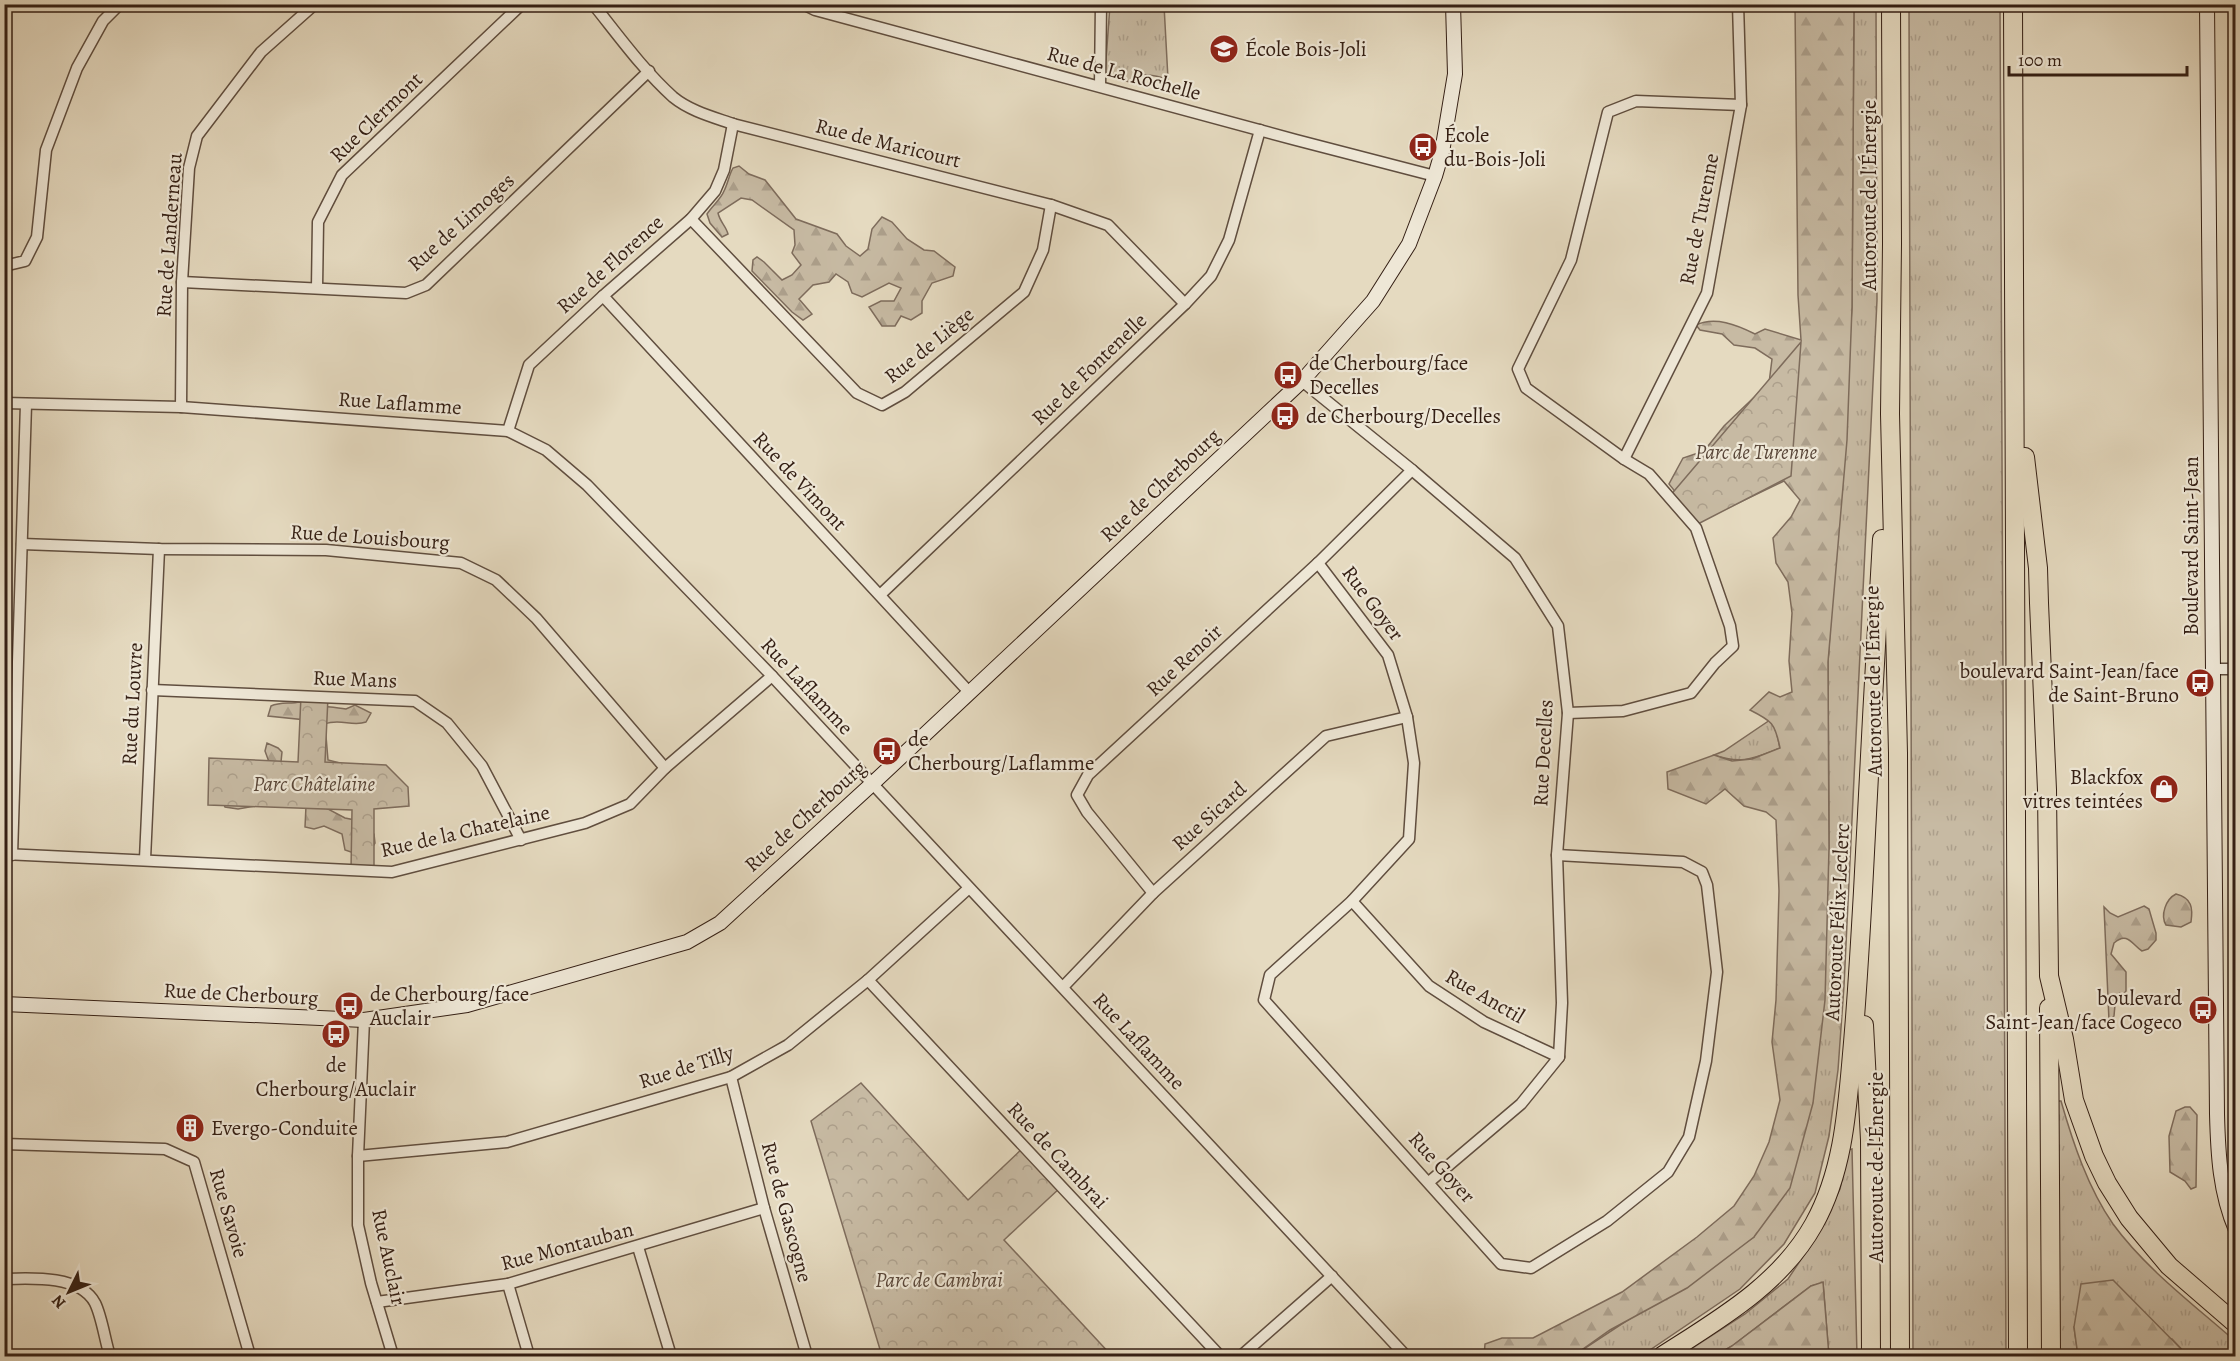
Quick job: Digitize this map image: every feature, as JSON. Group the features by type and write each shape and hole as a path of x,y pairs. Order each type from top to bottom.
{"highway":[{"name":"Autoroute de l'Énergie","path":"1891,4 1890,414 1898,753 1900,1356"},
{"path":"2013,4 2018,1356"},
{"path":"2014,366 2038,568 2047,779 2050,1356"},
{"name":"Autoroute Félix-Leclerc","path":"1662,1356 1728,1313 1768,1282 1799,1247 1819,1214 1834,1173 1842,1141 1860,954 1869,753 1890,414"},
{"path":"1860,954 1870,1140 1871,1356"},
{"path":"2049,976 2064,1039 2074,1100 2088,1143 2107,1184 2138,1230 2158,1254 2235,1324"}],"street":[{"path":"4,266 25,261 37,237 46,150 77,68 103,21 120,4"},
{"name":"Rue de Landerneau","path":"181,407 182,282 189,168 197,135 261,52 315,4"},
{"name":"Rue Clermont","path":"317,288 318,222 342,175 522,4"},
{"name":"Rue de Maricourt","path":"592,4 674,98 705,115 1051,205 1108,225 1185,304"},
{"name":"Rue de La Rochelle","path":"803,4 826,13 1435,176"},
{"path":"1100,86 1101,4"},
{"name":"Rue de Cherbourg","path":"4,1004 364,1020 467,1005 687,942 720,922 872,784 1302,381 1373,301 1408,244 1442,152 1455,74 1453,4"},
{"name":"Rue de Turenne","path":"1624,459 1707,293 1741,105 1738,4"},
{"name":"Boulevard Saint-Jean","path":"2207,4 2218,1148 2224,1194 2235,1230"},
{"name":"Rue de Limoges","path":"182,282 406,293 426,285 649,71"},
{"path":"1568,713 1623,711 1691,693 1715,663 1733,646 1730,626 1696,528 1649,474 1624,459 1526,388 1518,369 1571,260 1608,112 1636,101 1741,105"},
{"name":"Rue de Florence","path":"507,431 529,365 691,219 716,191 724,170 733,124"},
{"name":"Rue de Fontenelle","path":"880,596 1185,304 1211,276 1229,240 1260,130"},
{"name":"Rue de Liège","path":"691,219 857,393 882,405 905,392 1024,292 1043,250 1051,205"},
{"name":"Rue de Vimont","path":"603,296 969,692"},
{"name":"Rue Decelles","path":"1302,381 1412,470 1515,558 1558,626 1568,713 1557,855 1562,1003 1559,1057"},
{"name":"Rue Laflamme","path":"4,403 181,407 507,431 546,450 587,485 772,676 1406,1356"},
{"path":"8,854 26,404"},
{"name":"Rue Renoir","path":"1153,893 1087,812 1077,795 1088,776 1318,563 1412,470"},
{"name":"Rue de Louisbourg","path":"22,544 159,549 326,550 461,563 496,580 536,618 665,768"},
{"name":"Rue du Louvre","path":"145,860 159,549"},
{"name":"Rue Goyer","path":"1318,563 1388,655 1407,717 1414,763 1409,839 1352,902 1270,975 1264,1000 1501,1264 1531,1268 1607,1221 1668,1172 1689,1137 1706,1061 1717,972 1707,885 1702,872 1683,862 1557,855"},
{"path":"2213,669 2235,669"},
{"name":"Rue de la Chatelaine","path":"8,854 392,872 585,823 630,804 665,768 772,676"},
{"name":"Rue Mans","path":"152,690 415,701 447,723 482,766 521,840"},
{"name":"Rue Sicard","path":"1063,987 1153,893 1326,736 1407,717"},
{"name":"Rue de Tilly","path":"358,1156 507,1142 731,1077 788,1045 868,980 969,888"},
{"name":"Rue Anctil","path":"1352,902 1429,986 1484,1022 1559,1057"},
{"name":"Rue de Cambrai","path":"868,980 1220,1356"},
{"name":"Rue Auclair","path":"364,1020 358,1156 358,1225 393,1356"},
{"path":"1429,1182 1521,1104 1559,1057"},
{"name":"Rue de Gascogne","path":"731,1077 764,1208 807,1356"},
{"name":"Rue Savoie","path":"4,1144 165,1149 194,1162 250,1356"},
{"name":"Rue Montauban","path":"377,1302 508,1284 764,1208"},
{"path":"638,1246 671,1356"},
{"path":"1241,1356 1332,1276"},
{"path":"4,1279 43,1278 79,1287 94,1302 110,1356"},
{"path":"508,1284 529,1356"}],"green space":[{"path":"1110,5 1164,5 1168,79 1142,75 1129,82 1105,74"},
{"path":"1795,5 1854,5 1852,307 1847,440 1828,662 1829,848 1825,1000 1813,1103 1790,1188 1754,1237 1687,1288 1610,1330 1573,1356 1484,1356 1485,1344 1502,1338 1533,1338 1622,1292 1697,1237 1734,1206 1754,1176 1769,1142 1780,1100 1772,1042 1776,1000 1779,891 1776,820 1766,812 1744,806 1725,789 1706,804 1668,789 1667,772 1714,755 1732,761 1752,759 1780,748 1771,724 1750,710 1769,692 1780,697 1792,692 1789,661 1792,613 1788,582 1776,563 1773,538 1791,517 1800,500 1784,481 1705,519 1693,514 1669,484 1683,458 1704,451 1724,426 1769,383 1772,359 1755,348 1734,345 1722,334 1700,330 1696,325 1703,322 1718,322 1755,334 1765,329 1801,340 1798,295"},
{"path":"1854,5 1876,5 1877,300 1844,986 1838,1070 1829,1136 1815,1193 1784,1244 1740,1289 1641,1356 1573,1356 1754,1237 1829,848 1828,662 1852,307"},
{"path":"1909,5 2000,5 2006,1356 1913,1356"},
{"path":"739,166 749,174 765,180 796,219 837,234 846,246 860,256 868,249 872,229 882,217 892,222 907,239 924,250 934,251 955,267 953,276 932,283 922,301 922,313 911,320 901,316 895,326 882,326 869,307 881,301 894,301 901,288 889,283 862,297 852,293 848,282 836,274 829,282 813,285 799,299 812,314 803,320 792,312 752,271 753,260 757,257 782,280 792,275 801,265 792,253 795,245 794,230 752,200 741,198 718,213 728,234 722,237 710,223 707,214 723,194 733,168"},
{"name":"Parc de Turenne","path":"1801,342 1791,476 1694,526 1669,497"},
{"name":"Parc Châtelaine","path":"301,696 328,697 325,762 386,765 408,787 409,806 374,809 374,871 351,870 352,810 208,805 209,758 298,762"},
{"path":"300,702 346,709 355,705 371,713 366,722 325,724 328,760 340,763 324,807 345,818 355,820 366,832 374,834 375,843 372,848 351,852 345,850 342,834 324,826 314,829 305,827 306,806 255,806 238,809 225,807 221,797 269,762 265,751 267,743 282,752 281,762 286,765 303,761 306,720 268,716 271,706"},
{"path":"1770,720 1776,730 1780,748 1740,760 1714,755 1724,751"},
{"path":"2176,894 2188,901 2192,912 2191,922 2181,927 2166,925 2164,921 2167,903"},
{"path":"2144,906 2149,909 2156,940 2148,949 2142,951 2130,940 2123,938 2114,943 2111,954 2126,972 2126,991 2115,1005 2114,1016 2109,1021 2104,907 2118,917"},
{"name":"Parc de Cambrai","path":"861,1083 968,1200 1024,1147 1061,1187 1004,1240 1112,1356 882,1356 811,1121"},
{"path":"2057,1101 2061,1101 2076,1149 2096,1196 2113,1224 2155,1271 2235,1341 2235,1356 2188,1356 2172,1339 2074,1327 2078,1356 2058,1356"},
{"path":"2190,1107 2197,1115 2196,1187 2191,1189 2185,1181 2170,1172 2169,1136 2176,1111"},
{"path":"1852,1149 1857,1356 1829,1356 1823,1283 1811,1286 1732,1346 1715,1356 1680,1356 1745,1314 1788,1279 1816,1237 1840,1189 1848,1150"},
{"path":"2113,1280 2188,1356 2078,1356 2074,1327 2081,1284"},
{"path":"1823,1282 1829,1356 1715,1356 1732,1346 1811,1286"}],"place":[{"name":"École Bois-Joli","path":"1224,49"},
{"name":"École du-Bois-Joli","path":"1423,147"},
{"name":"de Cherbourg/face Decelles","path":"1288,375"},
{"name":"de Cherbourg/Decelles","path":"1285,416"},
{"name":"boulevard Saint-Jean/face de Saint-Bruno","path":"2200,683"},
{"name":"de Cherbourg/Laflamme","path":"887,751"},
{"name":"Blackfox vitres teintées","path":"2164,789"},
{"name":"de Cherbourg/face Auclair","path":"349,1006"},
{"name":"boulevard Saint-Jean/face Cogeco","path":"2203,1010"},
{"name":"de Cherbourg/Auclair","path":"336,1034"},
{"name":"Evergo-Conduite","path":"190,1128"}]}
